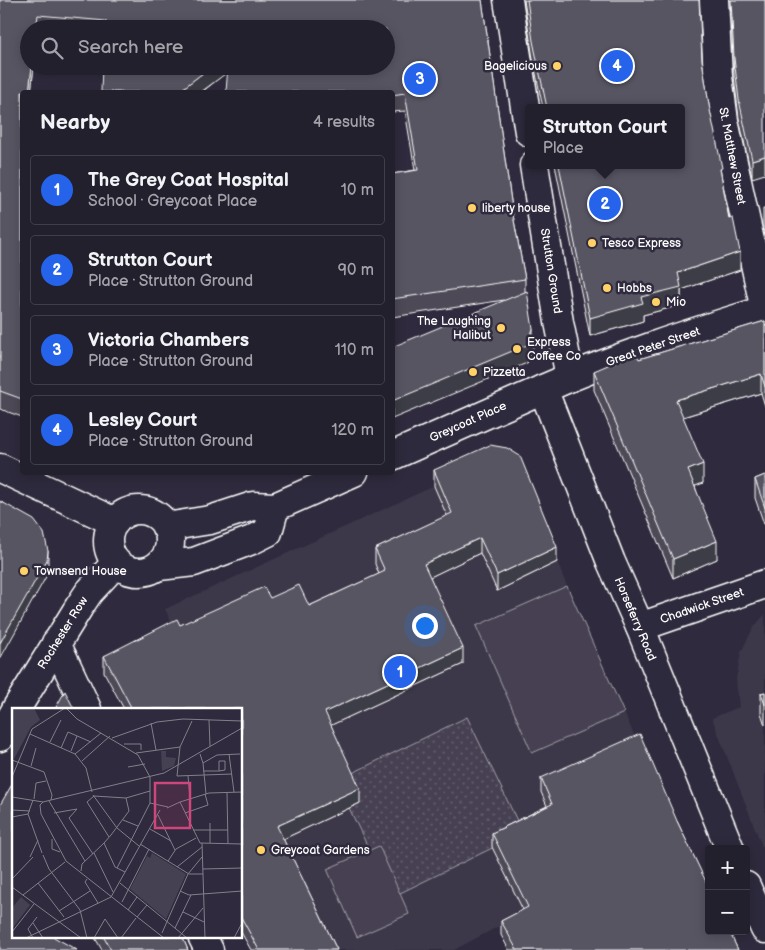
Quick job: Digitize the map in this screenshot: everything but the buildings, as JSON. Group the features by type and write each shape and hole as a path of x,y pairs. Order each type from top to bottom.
{"main road":[{"path":"508,0 525,107"},
{"name":"St. Matthew Street","path":"714,0 718,77 724,121 765,310"},
{"name":"Strutton Ground","path":"535,169 559,322 570,377"},
{"name":"Great Peter Street","path":"543,389 653,345 765,310"},
{"name":"Greycoat Place","path":"395,455 543,389"},
{"name":"Horseferry Road","path":"543,389 611,562 640,627 728,845"},
{"path":"0,468 115,522"},
{"path":"159,566 165,559 170,542 166,527 160,518 142,510 122,515 110,529 108,538 111,556 116,563 132,572 142,572 159,566 194,562 252,540 268,532 275,507 309,482 340,475"},
{"path":"166,527 210,520 253,506 275,507"},
{"name":"Rochester Row","path":"17,708 56,642 89,592 116,563"},
{"name":"Chadwick Street","path":"640,627 765,584"},
{"path":"56,642 87,708"},
{"path":"0,737 12,716"},
{"path":"748,890 765,929"},
{"path":"203,938 209,950"}],"shaded area":[{"path":"489,461 529,492 567,586 640,748 524,913 454,950 329,950 242,769 242,708 213,708 165,609"},
{"path":"567,586 624,713 532,753 476,626"},
{"path":"765,614 765,854 712,718 739,707 736,679 741,652 753,628"},
{"path":"467,717 523,833 392,897 336,781"},
{"path":"379,846 409,914 357,937 327,869"}],"place":[{"name":"Bagelicious","path":"557,66"},
{"name":"Lesley Court","path":"617,66"},
{"name":"Victoria Chambers","path":"420,79"},
{"name":"Strutton Court","path":"605,204"},
{"name":"liberty house","path":"472,208"},
{"name":"Tesco Express","path":"592,243"},
{"name":"Hobbs","path":"607,288"},
{"name":"Mio","path":"656,302"},
{"name":"The Laughing Halibut","path":"501,328"},
{"name":"Express Coffee Co","path":"517,349"},
{"name":"Pizzetta","path":"473,372"},
{"name":"Townsend House","path":"24,571"},
{"name":"The Grey Coat Hospital","path":"400,672"},
{"name":"Greycoat Gardens","path":"261,850"}]}
